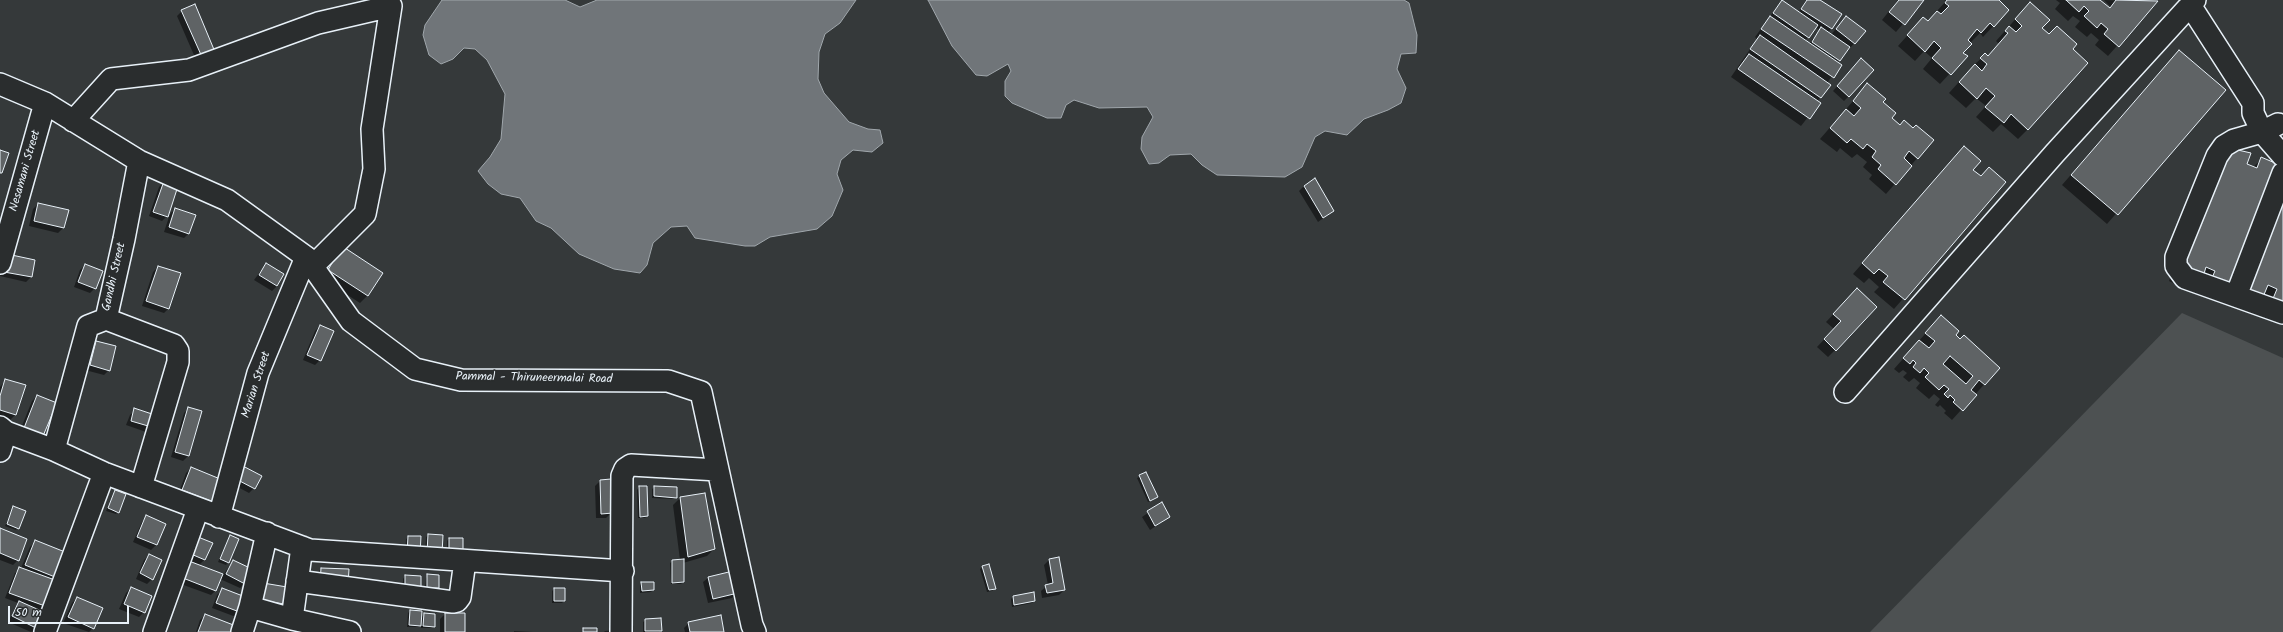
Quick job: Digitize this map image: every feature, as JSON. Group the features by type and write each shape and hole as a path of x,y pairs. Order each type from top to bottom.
{"street":[{"path":"1845,392 2050,159 2192,3 2253,103 2264,105 2283,156"},
{"path":"73,121 111,79 189,70 318,24 391,6 372,129 374,169 365,214 309,262"},
{"name":"Pammal - Thiruneermalai Road","path":"0,84 45,103 139,161 227,200 309,262 351,321 415,369 461,380 668,381 701,392 752,625 755,632"},
{"name":"Nesamani Street","path":"0,263 45,103"},
{"path":"2274,129 2234,140 2224,146 2217,156 2176,257 2176,266 2185,278 2283,313"},
{"name":"Gandhi Street","path":"54,450 88,326 106,319 124,239 139,161"},
{"path":"2236,296 2283,172"},
{"name":"Marian Street","path":"219,517 258,372 309,262"},
{"path":"106,319 174,345 178,350 178,362 141,487"},
{"path":"0,451 3,429 104,473 219,517 318,552 623,571"},
{"path":"621,632 623,571 622,476 625,468 631,465 718,470"},
{"path":"45,632 104,473"},
{"path":"154,632 198,509"},
{"path":"242,632 250,607 267,533"},
{"path":"292,619 302,547"},
{"path":"297,581 453,602 457,601 460,597 465,561"},
{"path":"250,607 292,619 350,632"}],"shaded area":[{"path":"442,0 565,0 580,7 597,0 856,0 840,23 825,34 819,52 818,79 824,93 849,122 868,129 880,130 883,143 872,152 853,150 841,160 837,174 843,190 832,216 817,229 770,237 755,246 745,246 695,238 687,226 671,227 653,243 647,265 640,273 614,269 579,254 551,228 536,221 520,198 501,194 488,184 478,171 490,157 501,139 505,94 487,60 475,49 464,48 453,59 441,64 429,55 423,35 425,25"},
{"path":"928,0 1404,0 1409,3 1417,35 1416,53 1401,54 1397,69 1406,88 1401,103 1388,110 1364,119 1347,135 1325,131 1315,137 1302,167 1285,177 1217,175 1202,165 1191,154 1170,155 1159,163 1149,164 1141,149 1142,137 1153,117 1147,107 1099,108 1074,100 1066,105 1061,118 1047,118 1012,103 1005,96 1005,81 1011,71 1008,64 987,76 976,75 952,46"},
{"path":"2182,313 2283,358 2283,632 1870,632"}],"building":[{"path":"1782,0 1818,25 1809,38 1773,13"},
{"path":"1807,0 1820,0 1842,14 1832,29 1801,9"},
{"path":"1899,0 1924,0 1905,25 1889,12"},
{"path":"1947,0 1999,0 2009,10 1994,27 1990,23 1981,33 1977,29 1968,40 1972,44 1963,53 1968,56 1951,75 1932,58 1941,48 1934,41 1925,52 1907,35 1923,17 1928,21 1937,11 1941,14 1949,6 1945,3"},
{"path":"2066,0 2100,0 2110,8 2116,0 2158,1 2119,47 2104,34 2108,29 2101,23 2097,28 2084,16 2089,11 2084,6 2079,12"},
{"path":"2030,2 2050,20 2042,28 2049,34 2057,26 2077,44 2073,49 2088,63 2028,130 2011,114 2004,123 1985,107 1995,96 1986,88 1977,99 1959,82 1975,64 1982,71 1987,64 1980,58 1985,53 1988,56 2008,33 2005,31 2009,26 2016,32 2022,26 2015,19"},
{"path":"195,4 215,52 202,57 181,10"},
{"path":"1770,16 1842,65 1834,78 1761,29"},
{"path":"1846,16 1866,31 1855,44 1836,29"},
{"path":"1821,27 1850,47 1840,61 1812,42"},
{"path":"1760,35 1831,85 1821,98 1750,49"},
{"path":"2179,50 2226,90 2118,215 2071,175"},
{"path":"1749,54 1821,103 1810,119 1738,69"},
{"path":"1861,58 1874,70 1849,97 1837,86"},
{"path":"1867,83 1886,99 1883,102 1896,113 1892,118 1900,125 1904,120 1913,128 1916,125 1934,140 1918,159 1909,151 1904,158 1912,166 1896,185 1878,169 1881,165 1872,157 1876,151 1867,144 1863,149 1851,139 1847,143 1830,128 1846,109 1854,116 1861,108 1853,101"},
{"path":"1964,146 1981,161 1973,170 1981,176 1989,167 2006,182 1905,300 1883,282 1888,276 1879,269 1874,274 1862,263"},
{"path":"2229,148 2251,153 2247,164 2257,168 2261,157 2282,166 2234,289 2211,280 2215,271 2206,267 2203,277 2183,267"},
{"path":"0,150 9,153 2,173 0,173"},
{"path":"1315,178 1334,211 1323,218 1304,186"},
{"path":"164,181 178,186 168,217 153,212"},
{"path":"2283,185 2283,305 2272,301 2277,289 2268,285 2263,297 2242,288"},
{"path":"38,203 69,210 64,228 34,221"},
{"path":"175,208 196,215 189,234 169,227"},
{"path":"342,246 383,273 368,296 328,270"},
{"path":"7,254 35,260 32,277 4,272"},
{"path":"266,263 284,274 277,286 259,275"},
{"path":"85,264 103,271 96,289 78,282"},
{"path":"158,266 181,273 169,309 146,301"},
{"path":"1857,288 1877,307 1836,351 1824,339 1841,321 1833,314"},
{"path":"1941,315 1959,331 1956,335 1960,339 1964,335 2000,368 1985,385 1979,380 1971,390 1977,395 1963,411 1953,402 1955,400 1950,395 1948,398 1944,394 1949,389 1944,385 1939,390 1925,377 1929,373 1924,368 1920,373 1913,367 1916,363 1913,360 1910,364 1903,358 1919,340 1929,348 1935,341 1925,333","holes":["1950,356 1973,376 1966,384 1943,364"]},
{"path":"320,325 334,331 321,361 307,355"},
{"path":"96,341 116,346 110,371 90,365"},
{"path":"5,379 26,385 16,415 0,410 0,396"},
{"path":"37,395 57,403 43,436 24,428"},
{"path":"188,407 202,411 189,456 175,452"},
{"path":"134,408 158,416 155,428 131,421"},
{"path":"241,465 262,476 255,489 234,478"},
{"path":"191,467 225,481 216,503 182,490"},
{"path":"1146,472 1158,497 1150,501 1139,475"},
{"path":"611,479 613,513 601,514 600,480"},
{"path":"639,486 647,486 648,516 640,517"},
{"path":"654,486 677,487 677,498 654,496"},
{"path":"115,490 126,494 119,513 108,508"},
{"path":"705,493 715,549 688,557 680,497"},
{"path":"1162,502 1170,517 1155,526 1147,511"},
{"path":"13,506 26,511 19,529 7,524"},
{"path":"146,515 166,524 157,545 137,537"},
{"path":"0,528 27,539 19,561 0,553"},
{"path":"428,534 443,535 442,554 427,553"},
{"path":"230,535 239,539 229,563 220,559"},
{"path":"408,536 421,536 420,555 407,554"},
{"path":"198,537 213,543 205,560 191,554"},
{"path":"449,538 463,538 463,553 449,553"},
{"path":"35,540 65,552 55,577 25,565"},
{"path":"149,554 162,560 153,580 140,573"},
{"path":"1059,557 1065,590 1047,593 1045,585 1053,583 1049,559"},
{"path":"684,559 684,582 672,583 672,560"},
{"path":"233,560 252,569 245,584 226,574"},
{"path":"189,561 223,574 216,591 183,578"},
{"path":"989,564 996,589 989,590 982,566"},
{"path":"19,567 55,580 45,606 9,593"},
{"path":"321,568 349,569 348,585 320,584"},
{"path":"733,571 738,593 713,599 708,577"},
{"path":"427,574 439,575 439,588 427,588"},
{"path":"405,575 421,576 421,590 405,590"},
{"path":"641,582 654,582 654,590 642,591"},
{"path":"263,583 293,588 290,605 260,600"},
{"path":"131,587 152,596 145,613 124,604"},
{"path":"222,588 248,598 242,613 216,603"},
{"path":"554,588 565,588 565,601 554,601"},
{"path":"1034,592 1035,601 1014,605 1013,596"},
{"path":"77,597 103,608 94,629 68,617"},
{"path":"19,601 46,613 38,629 12,616"},
{"path":"410,610 422,611 421,626 409,625"},
{"path":"424,613 435,614 435,627 423,626"},
{"path":"445,613 465,613 465,632 445,632"},
{"path":"205,614 236,626 234,632 198,632"},
{"path":"721,615 724,632 690,632 688,622"},
{"path":"661,618 662,631 645,631 645,619"},
{"path":"583,628 597,628 597,632 583,632"}]}
